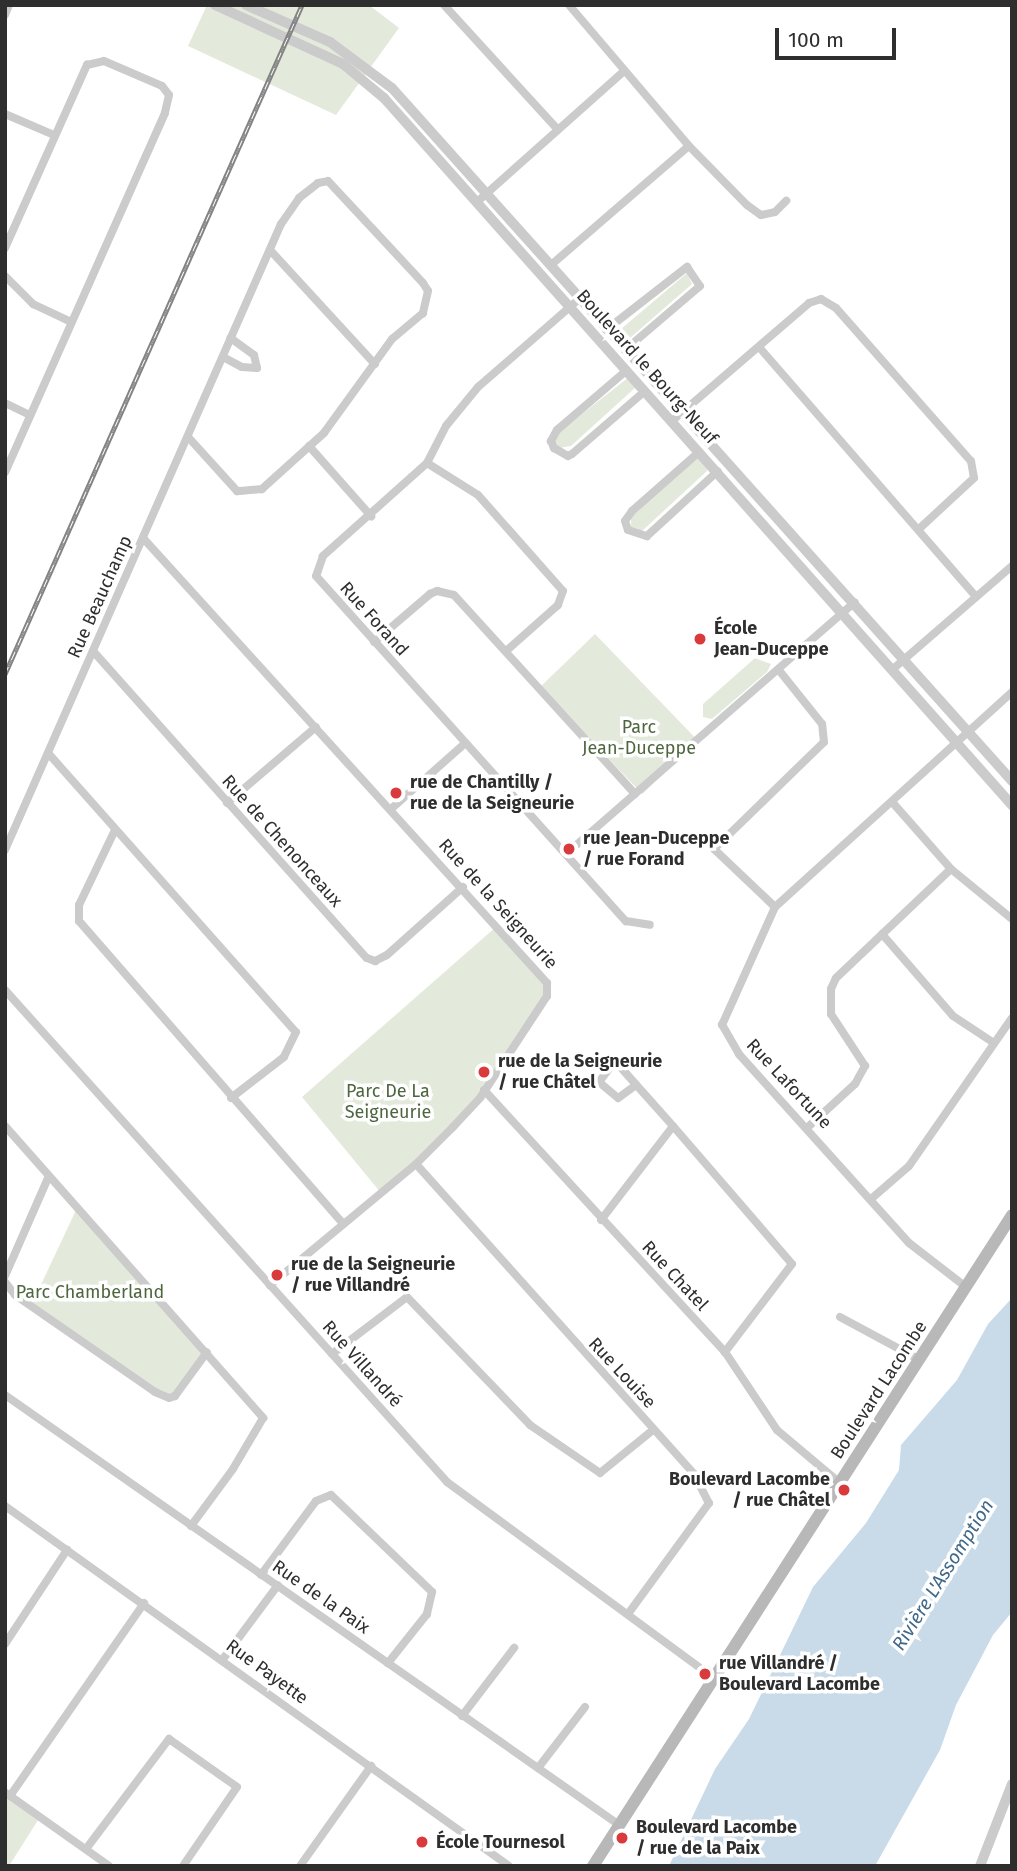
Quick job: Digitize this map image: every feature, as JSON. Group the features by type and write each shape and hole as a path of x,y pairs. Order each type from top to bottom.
{"main road":[{"name":"Boulevard Lacombe","path":"593,1866 1012,1215"}],"street":[{"path":"5,15 9,5"},
{"name":"Boulevard le Bourg-Neuf","path":"215,5 343,64 370,85 574,303 645,391 844,612 1012,805"},
{"name":"Boulevard le Bourg-Neuf","path":"246,5 330,42 375,72 551,265 574,303 606,330 682,412 855,602 1012,781"},
{"path":"444,5 558,130"},
{"path":"569,5 689,146 761,215 775,212 786,201"},
{"path":"5,248 82,73 94,61 150,79 166,90 164,113 5,472"},
{"path":"477,202 624,71"},
{"path":"5,114 54,135"},
{"path":"551,265 689,146"},
{"name":"Rue Beauchamp","path":"5,850 289,209 312,186 328,181 345,194 428,291 423,313 398,333 375,364"},
{"path":"188,437 230,484 245,493 262,489 343,411 375,364 270,250"},
{"path":"606,330 687,267 700,286 625,350"},
{"path":"5,276 33,304 71,322"},
{"path":"672,421 815,299 826,301 965,454 974,478 919,529"},
{"name":"Rue Forand","path":"574,303 454,413 427,463 371,516 323,556 316,576 463,745 626,921 650,925"},
{"path":"223,357 242,367 257,368 254,355 231,338"},
{"path":"759,347 976,597"},
{"path":"627,370 557,430 551,441 554,448 568,456 572,454 645,391"},
{"path":"5,403 30,415"},
{"path":"309,446 371,516"},
{"path":"699,452 632,510 625,521 628,530 647,536 718,471"},
{"path":"427,463 478,495 563,590 558,605 506,651"},
{"name":"Rue de la Seigneurie","path":"143,538 463,887 547,983 547,996 484,1090 416,1164 270,1285"},
{"path":"893,669 1012,566"},
{"path":"374,642 438,591 454,595 635,794"},
{"path":"566,854 855,602"},
{"name":"Rue de Chenonceaux","path":"93,651 359,951 375,961 463,887"},
{"path":"775,907 714,849 824,742 822,723 778,669"},
{"name":"Rue Lafortune","path":"966,1287 909,1243 808,1127 739,1055 722,1025 775,907 893,803 1012,692"},
{"path":"227,803 316,727"},
{"path":"391,809 463,745"},
{"path":"48,753 296,1032 284,1057 231,1098"},
{"path":"893,803 951,869 1012,919"},
{"path":"115,830 79,905 79,921 343,1224"},
{"path":"808,1127 855,1084 865,1066 831,1014 831,989 836,978 951,869"},
{"path":"882,934 953,1017 994,1043"},
{"name":"Rue Villandré","path":"5,990 452,1486 714,1678"},
{"path":"871,1199 909,1166 1012,1018"},
{"path":"636,1085 618,1098 599,1082 615,1061 673,1126 792,1264 725,1352"},
{"name":"Rue Chatel","path":"484,1090 725,1352 777,1430 840,1483"},
{"path":"5,1126 208,1352 263,1418 233,1469 191,1526"},
{"path":"601,1220 673,1126"},
{"name":"Rue Louise","path":"416,1164 694,1474 709,1503 628,1615"},
{"path":"5,1276 49,1176"},
{"path":"5,1282 15,1295 155,1392 169,1398 175,1396 208,1352"},
{"path":"332,1354 407,1297 530,1425 600,1473 653,1430"},
{"path":"840,1317 920,1360"},
{"name":"Rue de la Paix","path":"5,1395 618,1824"},
{"path":"261,1575 316,1501 331,1495 432,1592 427,1614 388,1663"},
{"name":"Rue Payette","path":"5,1506 145,1603 509,1866"},
{"path":"5,1644 67,1550"},
{"path":"222,1660 278,1585"},
{"path":"109,1866 7,1794 145,1603"},
{"path":"462,1716 514,1648"},
{"path":"538,1768 585,1707"},
{"path":"86,1849 169,1739 237,1787 183,1866"},
{"path":"300,1866 371,1766"},
{"path":"980,1866 1012,1784"}],"green space":[{"path":"207,5 369,5 399,28 336,115 188,46"},
{"path":"687,273 692,284 630,338 622,337 621,329"},
{"path":"629,377 636,387 571,446 559,448 554,440 559,432"},
{"path":"697,457 708,465 707,471 642,531 631,528 631,516"},
{"name":"Parc Jean-Duceppe","path":"595,634 698,740 642,794 540,687"},
{"path":"755,658 771,664 767,672 712,719 703,717 703,704"},
{"name":"Parc De La Seigneurie","path":"497,926 536,965 548,991 478,1100 381,1193 302,1097"},
{"name":"Parc Chamberland","path":"77,1208 207,1353 169,1397 31,1306"},
{"path":"5,1793 40,1817 9,1866 5,1866"}],"water":[{"name":"Rivière L'Assomption","path":"1012,1298 1012,1612 993,1635 956,1705 940,1750 875,1866 669,1866 715,1769 749,1719 813,1587 866,1523 899,1470 901,1445 957,1380 988,1324"}],"railway":[{"path":"5,674 302,5"}],"place":[{"name":"École Jean-Duceppe","path":"700,639"},
{"name":"rue de Chantilly / rue de la Seigneurie","path":"396,793"},
{"name":"rue Jean-Duceppe / rue Forand","path":"569,849"},
{"name":"rue de la Seigneurie / rue Châtel","path":"484,1072"},
{"name":"rue de la Seigneurie / rue Villandré","path":"277,1275"},
{"name":"Boulevard Lacombe / rue Châtel","path":"844,1490"},
{"name":"rue Villandré / Boulevard Lacombe","path":"705,1674"},
{"name":"Boulevard Lacombe / rue de la Paix","path":"622,1838"},
{"name":"École Tournesol","path":"422,1842"}]}
